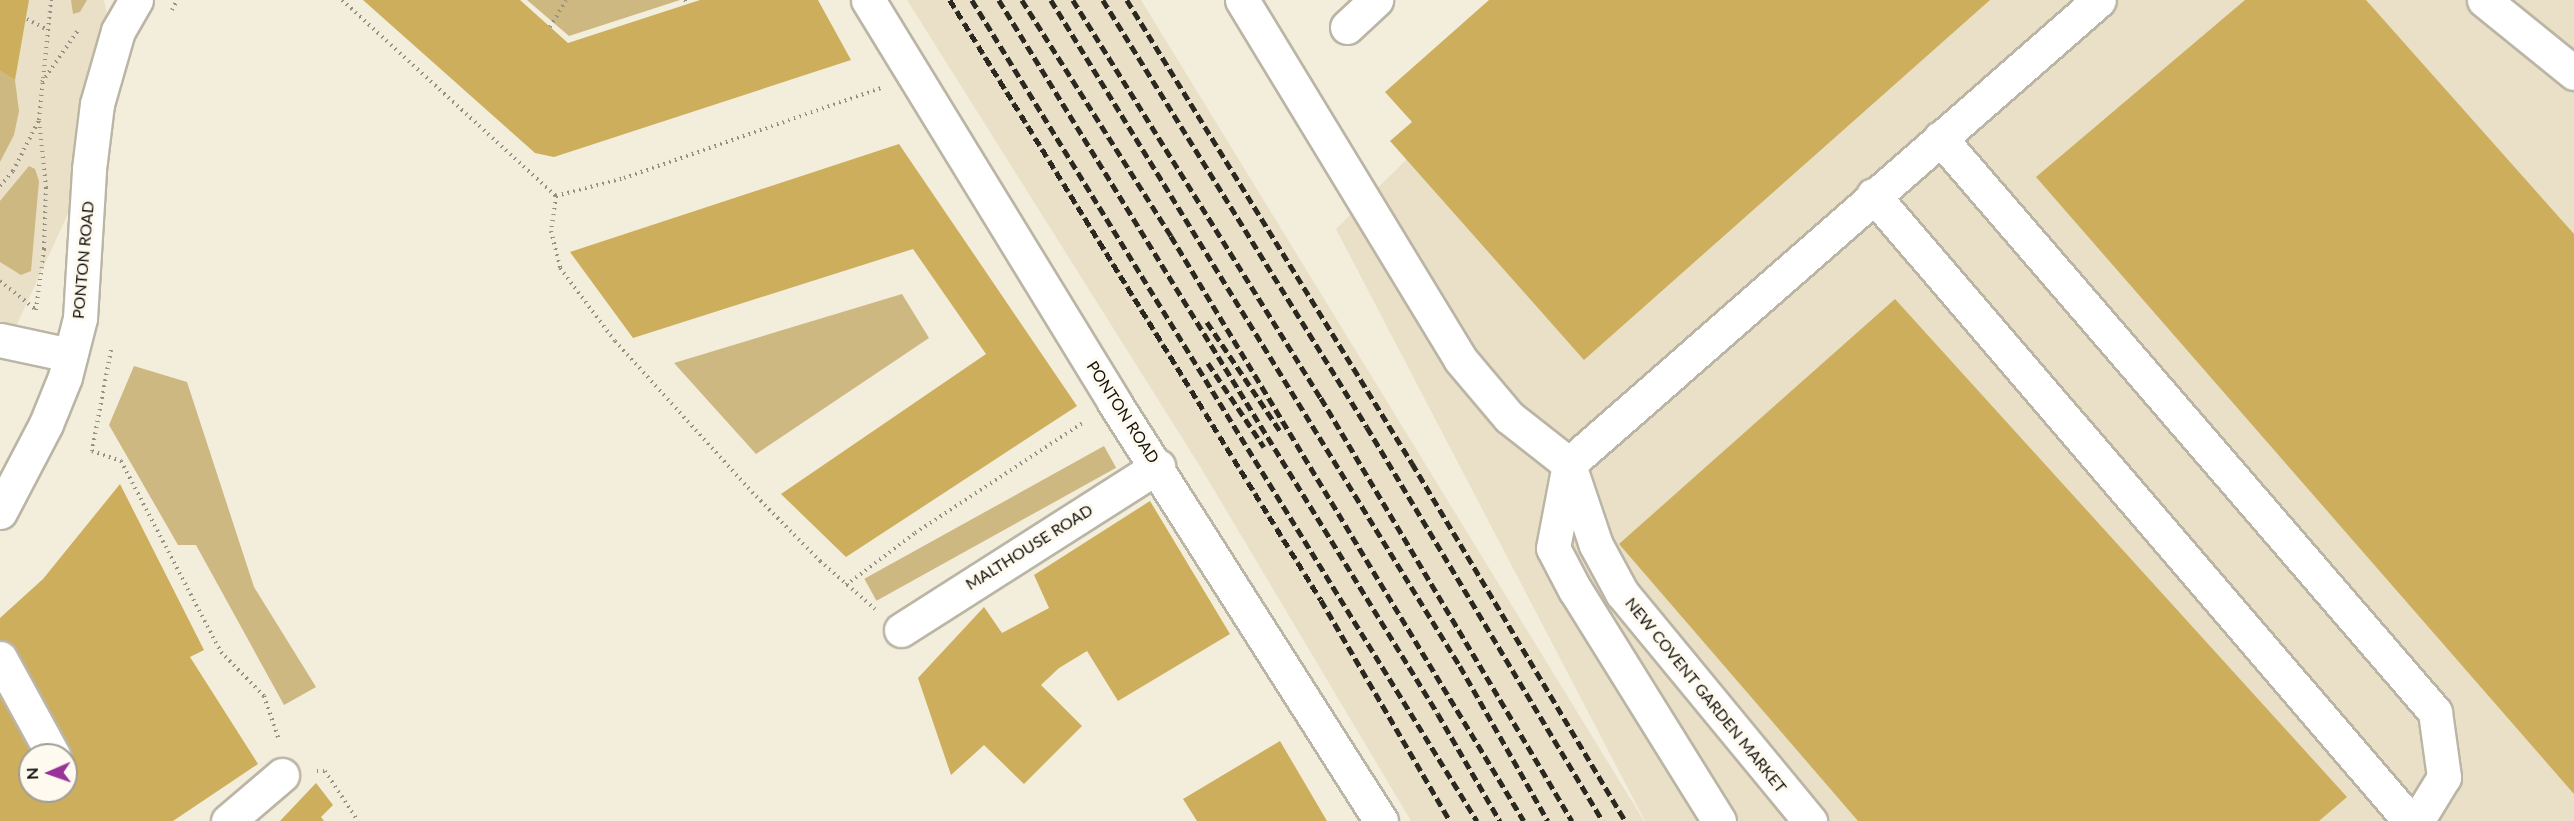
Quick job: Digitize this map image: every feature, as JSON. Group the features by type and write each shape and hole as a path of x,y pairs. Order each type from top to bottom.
{"street":[{"name":"PONTON ROAD","path":"0,512 10,473 46,424 80,318 89,169 97,104 118,31 136,0"},
{"name":"PONTON ROAD","path":"868,0 917,76 1114,402 1158,466 1381,821"},
{"path":"1242,0 1460,360 1509,417 1569,464"},
{"path":"1347,27 1376,0"},
{"path":"1719,821 1575,590 1553,548 1569,464 1873,195 2099,0"},
{"path":"2484,0 2574,73"},
{"path":"1940,138 2435,712 2444,777 2418,821"},
{"path":"1873,195 2410,821"},
{"path":"0,340 70,355"},
{"name":"NEW COVENT GARDEN MARKET","path":"1569,464 1596,545 1622,593 1809,821"},
{"name":"MALTHOUSE ROAD","path":"902,630 1158,466"},
{"path":"0,658 46,743"},
{"path":"228,821 282,775"}],"path":[{"path":"36,310 44,249 46,188 39,120 51,0"},
{"path":"166,21 177,0"},
{"path":"342,0 556,196"},
{"path":"550,27 566,0"},
{"path":"27,19 48,30"},
{"path":"42,82 80,27"},
{"path":"556,196 624,178 917,76"},
{"path":"0,186 13,171 39,120"},
{"path":"556,196 551,231 560,268 623,350 752,492 846,585 902,630"},
{"path":"112,338 110,372 92,451 121,461 221,652 264,696 281,747 282,775 325,771 358,821"},
{"path":"846,585 915,533 1114,402"}],"shaded area":[{"path":"0,0 104,0 108,20 72,205 0,361"},
{"path":"71,0 87,0 80,12 73,14"},
{"path":"527,0 680,0 569,36"},
{"path":"907,0 1141,0 1644,821 1411,821 1201,468"},
{"path":"1568,0 2574,0 2574,821 1645,821 1336,229"},
{"path":"0,71 15,80 19,111 14,135 0,162"},
{"path":"29,166 35,169 39,181 31,271 21,275 0,262 0,201"},
{"path":"902,294 929,338 756,454 674,363"},
{"path":"134,366 187,382 254,587 316,687 284,705 196,545 178,545 109,425"},
{"path":"1104,446 1116,468 876,601 864,579"}],"building":[{"path":"0,0 29,0 15,80 0,71"},
{"path":"363,0 520,0 568,43 700,0 818,0 851,60 554,157 535,153"},
{"path":"1489,0 1990,0 1584,360 1390,141 1412,122 1385,92"},
{"path":"2245,0 2366,0 2574,234 2574,794 2036,177"},
{"path":"899,144 1077,406 846,557 781,494 986,354 913,249 633,338 570,252"},
{"path":"1895,299 2347,797 2319,821 1858,821 1619,544"},
{"path":"120,484 204,650 190,657 258,764 173,821 0,821 0,618 43,579"},
{"path":"1150,501 1230,634 1118,701 1087,651 1059,668 1041,685 1082,726 1024,784 984,745 951,775 918,678 984,607 1002,633 1049,608 1034,575"},
{"path":"1280,741 1327,821 1197,821 1183,799"},
{"path":"316,783 333,805 321,817 324,821 280,821"}],"railway":[{"path":"950,0 1321,600 1450,821"},
{"path":"972,0 1477,821"},
{"path":"999,0 1438,714 1500,821"},
{"path":"1022,0 1171,236 1524,821"},
{"path":"1051,0 1460,666 1548,821"},
{"path":"1073,0 1321,398 1572,821"},
{"path":"1103,0 1367,427 1603,821"},
{"path":"1127,0 1412,463 1625,821"},
{"path":"1207,322 1281,432"},
{"path":"1208,363 1264,447"}]}
